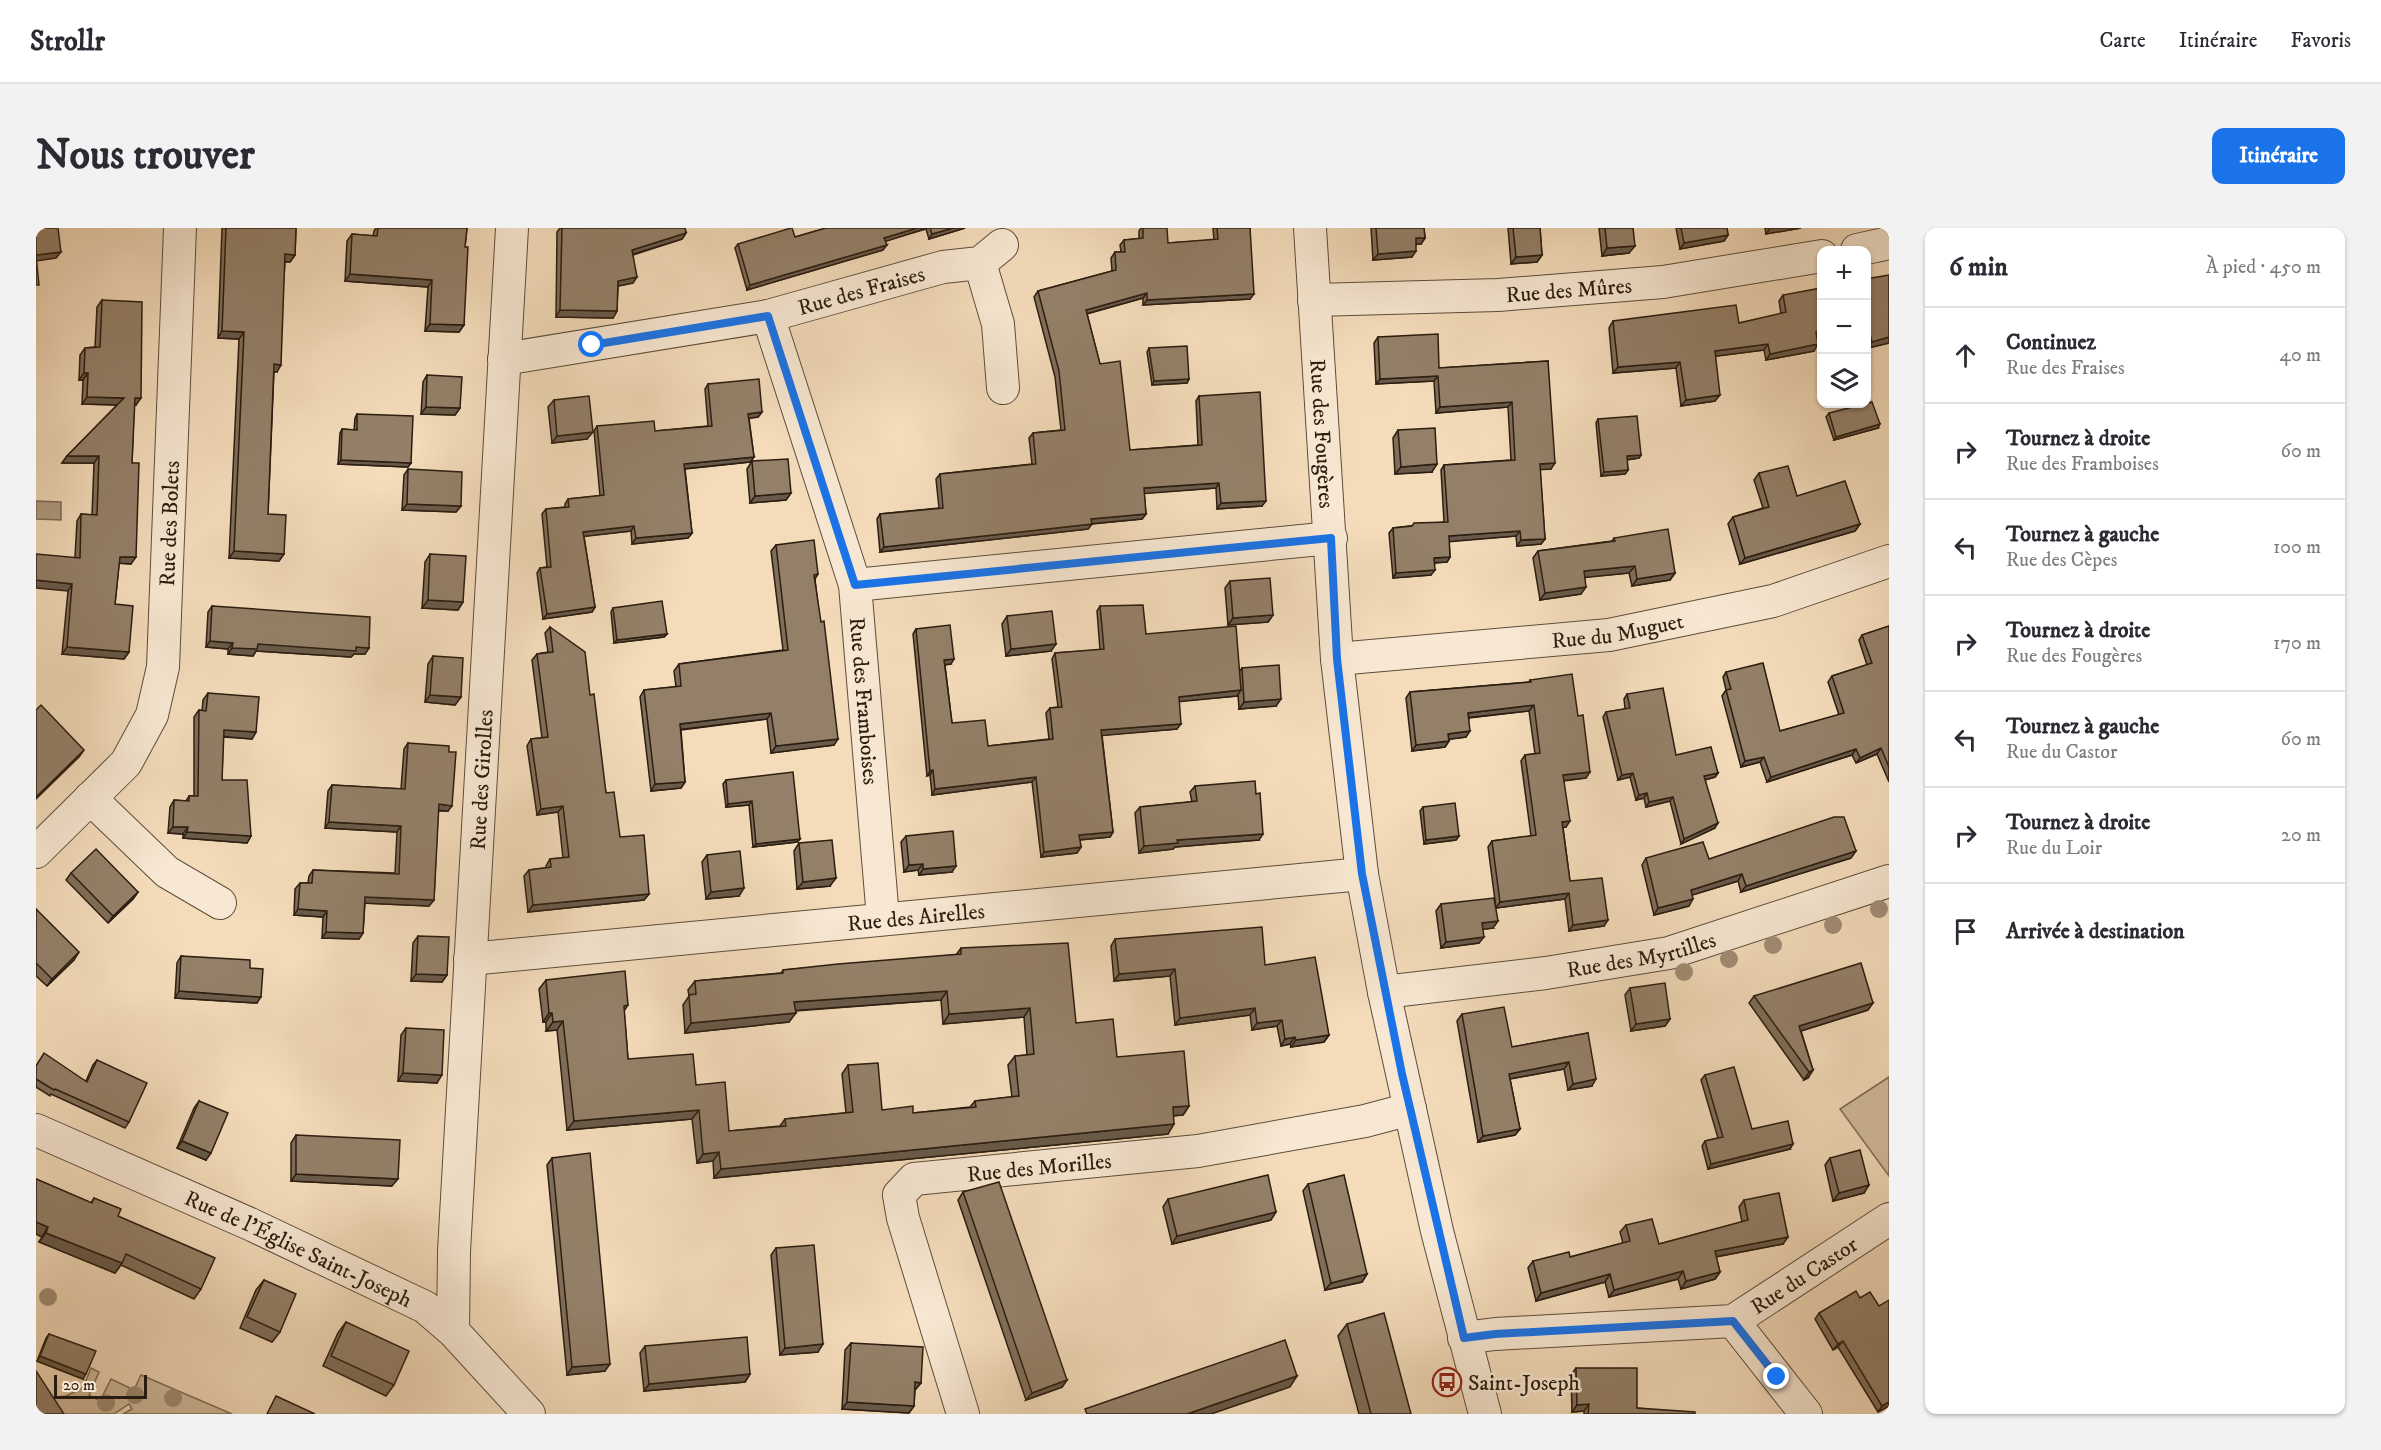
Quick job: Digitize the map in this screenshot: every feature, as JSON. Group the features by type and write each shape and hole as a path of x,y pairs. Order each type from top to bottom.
{"street":[{"name":"Rue des Bolets","path":"36,852 126,763 152,715 163,667 180,228"},
{"name":"Rue des Girolles","path":"453,1331 454,1251 512,228"},
{"name":"Rue des Fougères","path":"1310,228 1337,659 1362,874 1384,992 1410,1109 1464,1338 1485,1414"},
{"path":"1871,247 1889,243"},
{"name":"Rue des Fraises","path":"504,359 768,316 991,254 1004,388"},
{"name":"Rue des Mûres","path":"1314,300 1498,295 1651,283 1817,257"},
{"name":"Rue des Framboises","path":"768,316 855,585 883,918"},
{"path":"855,585 1331,538"},
{"name":"Rue du Muguet","path":"1337,659 1609,634 1773,601 1889,561"},
{"path":"90,798 167,872 220,903"},
{"name":"Rue des Airelles","path":"470,959 1362,874"},
{"name":"Rue des Myrtilles","path":"1384,992 1546,973 1669,953 1889,881"},
{"name":"Rue des Morilles","path":"963,1414 903,1218 899,1195 914,1179 1198,1151 1365,1121 1410,1109"},
{"name":"Rue de l'Église Saint-Joseph","path":"36,1130 250,1224 425,1307 453,1331 529,1414"},
{"name":"Rue du Castor","path":"1464,1338 1495,1334 1733,1321 1889,1218"},
{"path":"1733,1321 1806,1414"}],"shaded area":[{"path":"36,501 61,502 61,520 36,519"},
{"path":"1889,1077 1889,1176 1840,1109"},
{"path":"91,1368 99,1372 89,1395 100,1401 111,1379 134,1390 141,1375 232,1414 123,1414 132,1409 129,1404 114,1414 52,1414 47,1398 66,1396 83,1388"}],"building":[{"path":"36,228 58,228 61,252 36,255"},
{"path":"226,228 296,228 295,255 285,254 281,365 274,364 268,514 286,515 284,554 234,551 244,332 222,331"},
{"path":"378,228 467,228 464,325 430,324 432,280 350,274 352,234 377,236"},
{"path":"562,228 685,228 686,233 632,250 637,277 618,281 617,311 560,310"},
{"path":"792,228 795,237 826,228 917,228 884,238 887,245 750,285 738,244"},
{"path":"930,228 953,228 932,234"},
{"path":"1143,228 1167,228 1168,243 1218,239 1217,228 1250,228 1254,294 1147,300 1147,293 1086,310 1100,364 1120,361 1130,450 1202,445 1199,396 1260,392 1266,501 1221,503 1219,483 1144,488 1146,514 1091,519 1092,524 884,547 880,514 943,508 940,474 1036,464 1033,433 1065,430 1059,371 1038,291 1116,270 1115,252 1125,252 1124,240 1143,238"},
{"path":"1376,228 1424,228 1425,238 1416,238 1416,251 1378,254"},
{"path":"1513,228 1540,228 1542,255 1516,257"},
{"path":"1605,228 1633,228 1635,246 1607,248"},
{"path":"1681,228 1727,228 1728,235 1684,243"},
{"path":"36,255 39,285 36,285"},
{"path":"1889,275 1889,337 1872,342 1871,338 1871,278"},
{"path":"1817,289 1817,344 1770,354 1768,344 1715,351 1720,395 1686,400 1680,362 1618,367 1613,321 1736,305 1739,323 1786,312 1783,295"},
{"path":"102,300 142,302 141,398 135,398 132,463 139,463 136,557 120,557 115,604 133,606 129,652 67,647 72,584 36,580 36,554 80,558 81,514 97,515 99,456 67,456 124,398 87,397 88,373 84,373 85,348 100,347"},
{"path":"1438,334 1439,368 1548,361 1555,463 1540,464 1545,539 1521,540 1520,531 1449,536 1450,557 1434,558 1435,570 1396,573 1393,528 1412,526 1414,523 1448,522 1444,465 1515,460 1512,402 1440,407 1438,376 1380,379 1378,337"},
{"path":"1187,346 1189,379 1154,381 1149,348"},
{"path":"427,375 462,377 460,408 426,407"},
{"path":"759,379 762,412 748,414 754,457 684,464 692,533 636,538 634,526 583,532 595,607 547,614 540,568 551,567 546,509 569,507 568,499 604,495 597,426 654,421 655,431 712,426 708,384"},
{"path":"589,396 593,432 557,436 554,400"},
{"path":"1871,402 1880,424 1836,437 1829,413 1849,408 1871,408"},
{"path":"357,414 413,416 411,463 341,460 342,429 357,430"},
{"path":"1637,416 1641,455 1627,456 1628,470 1604,472 1598,419"},
{"path":"1435,428 1437,464 1401,467 1398,430"},
{"path":"788,459 791,493 755,496 752,461"},
{"path":"1788,466 1797,496 1845,481 1860,524 1745,558 1733,517 1769,507 1759,473"},
{"path":"408,469 462,472 461,506 407,504"},
{"path":"1668,529 1675,573 1637,579 1635,566 1584,571 1586,587 1545,593 1538,551 1615,541 1614,538"},
{"path":"814,540 818,574 814,575 821,622 824,621 838,739 776,746 771,713 680,724 685,782 655,784 644,690 681,686 679,664 788,650 776,545"},
{"path":"430,554 466,556 463,602 428,600"},
{"path":"1270,578 1273,615 1233,618 1230,581"},
{"path":"662,601 667,634 617,640 613,608"},
{"path":"1143,605 1146,634 1236,626 1241,690 1179,697 1181,724 1101,730 1113,832 1079,835 1081,847 1044,852 1036,777 935,789 933,770 930,771 916,629 950,625 954,659 944,660 952,723 985,720 988,746 1053,739 1050,708 1062,707 1055,653 1104,649 1100,606"},
{"path":"212,606 370,617 369,648 356,647 356,651 258,644 257,649 232,648 233,643 210,641"},
{"path":"1052,611 1056,644 1011,649 1007,616"},
{"path":"1889,626 1889,767 1881,748 1860,758 1856,749 1771,777 1764,757 1745,761 1726,690 1731,689 1726,672 1763,663 1780,731 1844,713 1832,676 1872,663 1862,635"},
{"path":"550,627 585,652 590,695 594,694 606,793 614,792 620,837 644,835 649,894 533,905 529,870 551,867 550,859 569,857 563,806 541,809 531,739 548,737 537,654 553,652"},
{"path":"433,656 463,658 461,697 430,695"},
{"path":"1279,665 1281,699 1244,702 1242,668"},
{"path":"1572,674 1578,716 1583,715 1590,772 1563,775 1570,821 1562,822 1570,881 1602,878 1608,920 1573,925 1569,893 1500,902 1492,841 1536,835 1525,755 1540,753 1534,705 1468,713 1470,731 1448,734 1449,741 1416,745 1410,692 1531,682 1530,680"},
{"path":"1663,688 1676,755 1711,747 1718,773 1704,776 1718,823 1684,839 1673,797 1649,802 1647,793 1639,795 1633,773 1622,775 1606,712 1630,708 1627,694"},
{"path":"208,693 259,697 256,732 224,730 222,780 247,780 251,836 187,832 188,827 173,827 174,800 189,801 189,796 198,796 199,710 206,711"},
{"path":"41,705 84,750 36,797 36,710"},
{"path":"408,743 449,746 449,752 456,752 452,806 439,804 434,900 365,897 363,933 326,932 327,911 298,909 300,883 312,883 313,870 399,874 401,826 329,822 332,785 405,789"},
{"path":"793,772 800,839 756,844 752,801 728,804 726,780"},
{"path":"1255,781 1256,794 1260,793 1263,834 1177,840 1178,843 1144,846 1140,807 1197,801 1195,786"},
{"path":"1455,803 1459,836 1426,840 1423,807"},
{"path":"1834,817 1844,817 1856,851 1746,886 1742,874 1691,890 1693,899 1658,908 1646,858 1703,842 1709,859"},
{"path":"953,831 956,866 923,869 923,864 909,865 906,836"},
{"path":"832,840 836,878 803,882 799,843"},
{"path":"96,849 138,892 113,916 71,873"},
{"path":"740,851 744,888 711,892 707,855"},
{"path":"1494,898 1498,921 1482,923 1484,937 1446,942 1441,904"},
{"path":"36,909 79,952 52,979 36,963"},
{"path":"1262,927 1265,965 1315,957 1329,1035 1296,1040 1295,1037 1285,1039 1282,1020 1257,1023 1255,1008 1180,1018 1175,969 1119,974 1115,939"},
{"path":"418,936 449,937 447,975 416,974"},
{"path":"1068,943 1076,1023 1113,1019 1117,1057 1184,1051 1189,1106 1173,1107 1174,1124 721,1169 719,1152 703,1154 699,1110 574,1121 563,1021 553,1022 552,1013 549,1013 546,980 625,971 628,1005 624,1006 628,1059 693,1054 696,1085 725,1082 729,1131 786,1126 785,1119 853,1112 848,1065 878,1063 882,1110 913,1106 913,1113 976,1107 975,1101 1019,1096 1015,1056 1034,1054 1030,1008 949,1014 947,991 794,1002 796,1013 691,1023 689,995 696,994 695,981 783,973 783,970 838,964 961,954 961,948"},
{"path":"181,956 250,960 250,968 263,969 261,997 179,991"},
{"path":"1861,963 1873,1003 1799,1026 1813,1070 1809,1072 1754,996"},
{"path":"1665,983 1670,1019 1636,1024 1630,988"},
{"path":"1504,1007 1512,1047 1588,1033 1596,1079 1573,1084 1569,1062 1509,1074 1520,1129 1483,1136 1462,1014"},
{"path":"406,1028 444,1030 442,1075 403,1073"},
{"path":"44,1053 87,1082 97,1060 147,1083 129,1122 54,1090 36,1079 36,1066"},
{"path":"1734,1067 1752,1129 1788,1121 1793,1144 1711,1164 1705,1141 1723,1137 1705,1075"},
{"path":"199,1101 228,1113 211,1153 182,1141"},
{"path":"296,1135 400,1140 398,1179 296,1174"},
{"path":"1860,1150 1869,1185 1839,1193 1830,1158"},
{"path":"590,1153 610,1364 572,1367 552,1158"},
{"path":"1268,1175 1276,1212 1177,1236 1168,1199"},
{"path":"1344,1175 1367,1274 1331,1283 1308,1184"},
{"path":"36,1179 92,1203 94,1198 121,1209 118,1216 215,1258 201,1289 126,1254 122,1263 46,1233 48,1227 36,1222"},
{"path":"999,1182 1067,1380 1032,1393 963,1192"},
{"path":"1779,1193 1788,1237 1715,1251 1720,1272 1686,1281 1683,1271 1614,1290 1610,1274 1541,1293 1533,1261 1569,1252 1570,1257 1630,1241 1626,1225 1652,1219 1659,1244 1748,1220 1744,1200"},
{"path":"814,1245 823,1344 785,1348 776,1248"},
{"path":"264,1280 296,1294 280,1332 247,1317"},
{"path":"1856,1291 1860,1298 1870,1292 1879,1306 1889,1300 1889,1402 1882,1406 1843,1341 1838,1344 1819,1313"},
{"path":"1384,1313 1411,1414 1371,1414 1347,1324"},
{"path":"346,1322 409,1351 394,1385 331,1356"},
{"path":"49,1334 96,1351 86,1374 40,1356"},
{"path":"747,1337 750,1374 649,1384 645,1346"},
{"path":"1285,1340 1297,1376 1187,1414 1087,1414 1085,1409"},
{"path":"851,1343 923,1347 921,1383 915,1382 914,1406 847,1402"},
{"path":"1576,1368 1637,1368 1637,1408 1695,1412 1695,1414 1588,1414 1589,1404 1577,1405"},
{"path":"36,1371 64,1414 36,1414"},
{"path":"276,1396 315,1414 267,1414"}],"place":[{"name":"Saint-Joseph","path":"1447,1382"}],"route":[{"path":"592,345 768,316 855,585 1331,538 1337,659 1362,874 1402,1074 1437,1231 1464,1338 1495,1334 1733,1321 1777,1377"}]}
